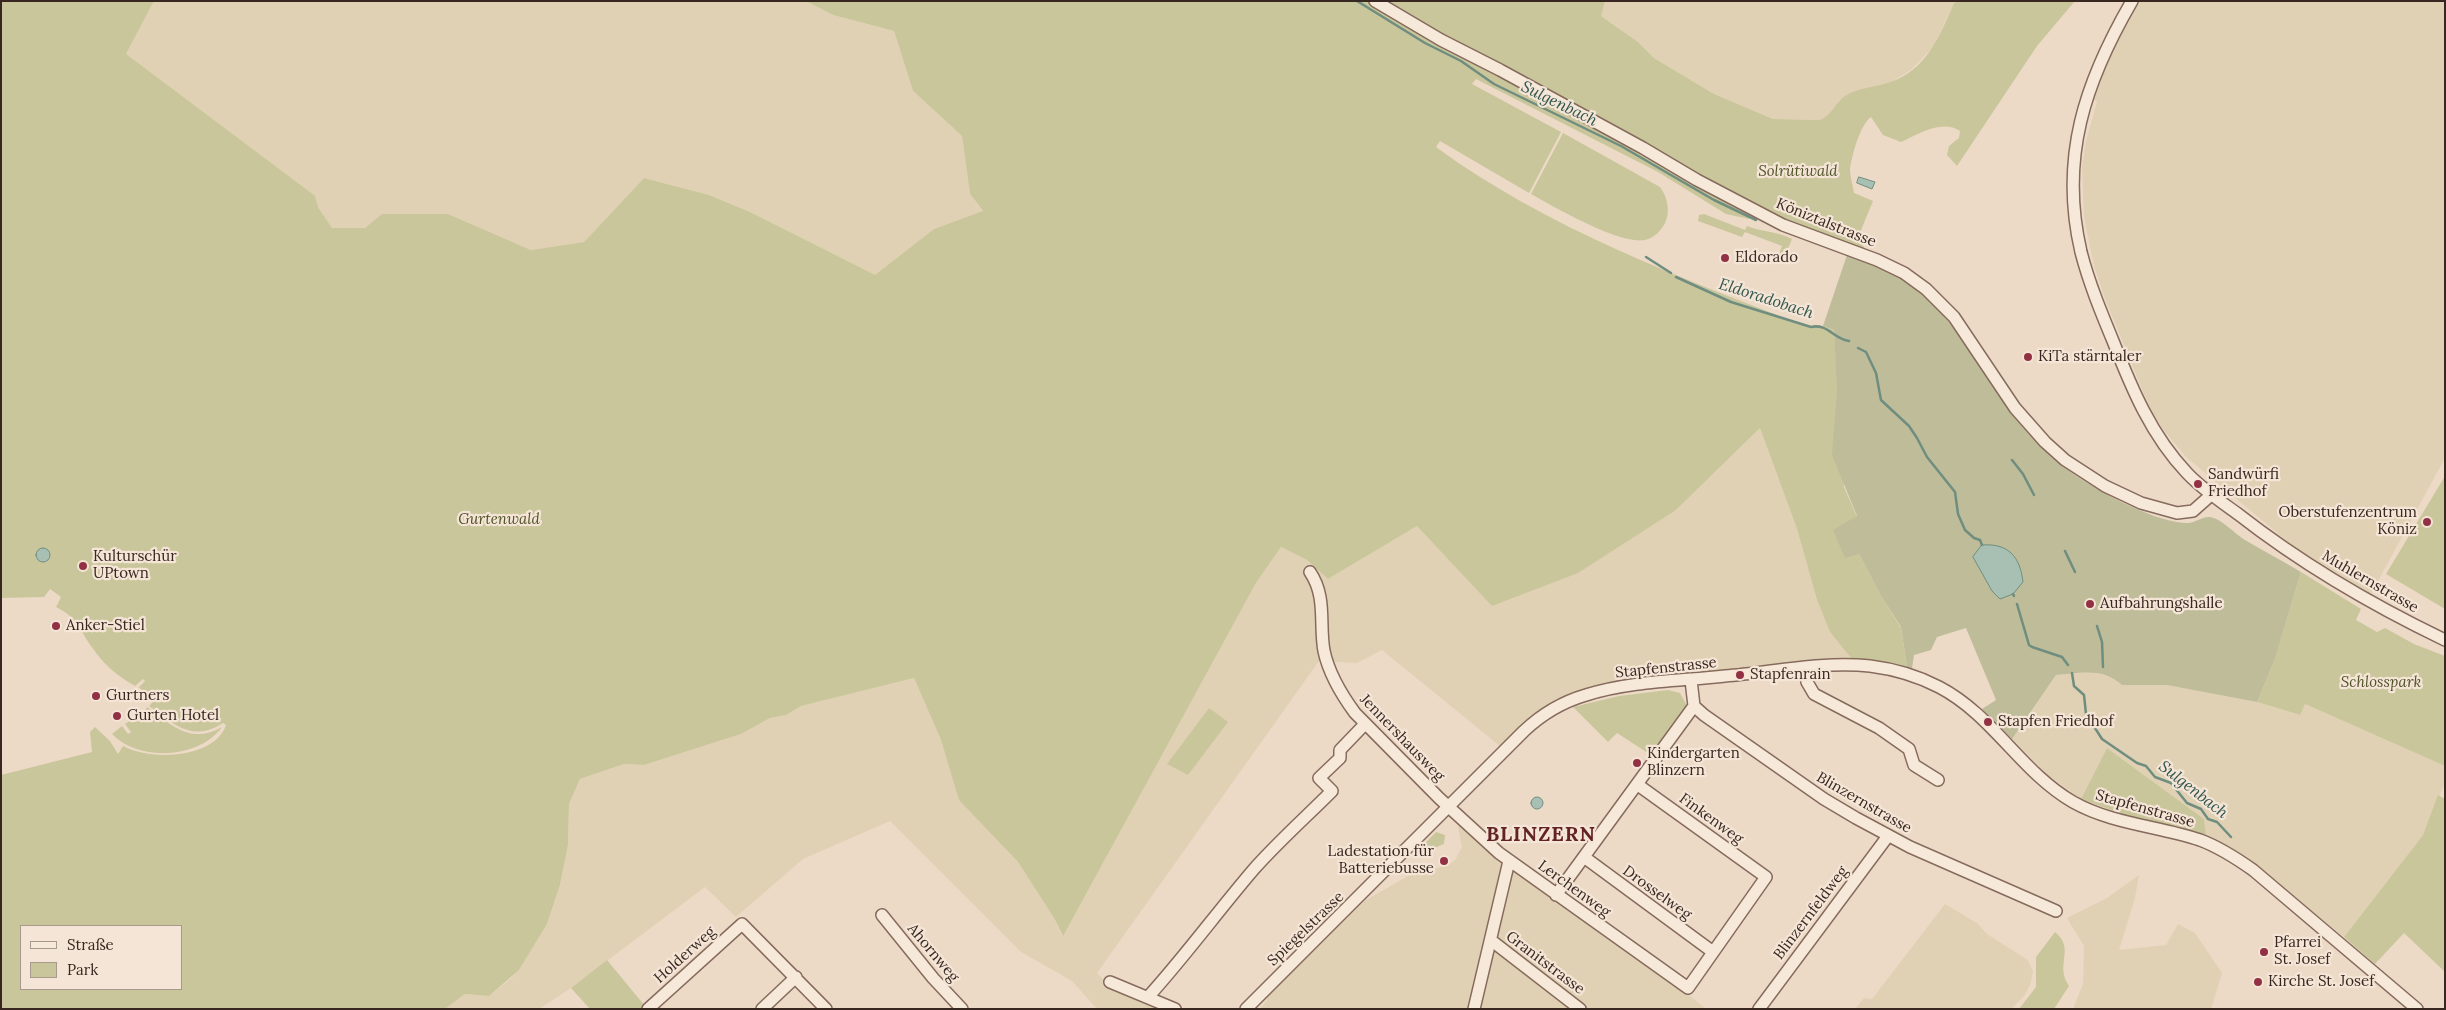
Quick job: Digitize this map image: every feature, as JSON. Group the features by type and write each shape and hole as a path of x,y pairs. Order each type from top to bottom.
{"street":[{"name":"Köniztalstrasse","path":"1374,1 1441,40 1500,70 1643,148 1697,180 1783,225 1867,256 1904,273 1933,296 1954,318 2015,408 2044,442 2065,460 2105,486 2141,503 2180,513 2195,510 2211,495"},
{"name":"Muhlernstrasse","path":"2132,1 2106,49 2085,103 2077,138 2073,174 2076,226 2091,285 2140,405 2154,431 2172,455 2211,495 2265,535 2339,584 2445,640"},
{"name":"Jennershausweg","path":"1310,572 1321,597 1324,651 1330,671 1344,699 1365,724 1449,807"},
{"name":"Stapfenstrasse","path":"1449,807 1533,722 1556,707 1600,691 1806,668 1869,666 1903,673 1940,687 1975,710 2045,781 2074,802 2111,817 2201,841 2244,863 2417,1009"},
{"path":"1806,668 1808,682 1814,694 1879,728 1909,749 1914,765 1938,780"},
{"path":"1556,895 1694,706 1691,680"},
{"name":"Blinzernstrasse","path":"1694,706 1824,799 1888,836 2056,911"},
{"path":"1149,996 1182,960 1192,944 1255,868 1332,791 1319,778 1340,758 1340,750 1365,724"},
{"name":"Finkenweg","path":"1638,785 1766,877 1713,952"},
{"name":"Lerchenweg","path":"1449,807 1509,861 1688,988 1713,952"},
{"name":"Spiegelstrasse","path":"1246,1009 1449,807"},
{"name":"Blinzernfeldweg","path":"1759,1009 1888,836"},
{"name":"Drosselweg","path":"1584,857 1713,952"},
{"name":"Granitstrasse","path":"1474,1009 1492,941 1509,861"},
{"name":"Ahornweg","path":"882,915 933,978 962,1009"},
{"name":"Holderweg","path":"648,1009 742,924 796,977"},
{"name":"Granitstrasse","path":"1492,941 1580,1009"},
{"path":"762,1009 796,977 826,1009"},
{"path":"1110,982 1149,996 1176,1009"}],"shaded area":[{"path":"154,1 806,1 833,15 894,31 913,91 962,136 970,194 983,212 934,229 875,276 750,212 709,195 644,178 584,242 531,250 448,214 383,214 366,228 332,228 318,207 126,54"},
{"path":"1605,1 1958,1 1954,3 1933,47 1911,70 1891,82 1845,96 1827,117 1820,120 1773,119 1714,94 1654,58 1638,42 1600,15"},
{"path":"2132,1 2445,1 2445,458 2371,594 2293,546 2186,457 2162,428 2149,406 2105,299 2094,266 2084,217 2082,167 2086,141 2097,102 2088,94"},
{"path":"1859,177 1875,182 1872,189 1857,183"},
{"path":"1847,255 1894,274 1934,305 1961,338 2021,426 2062,466 2104,493 2138,510 2155,516 2185,523 2207,517 2215,518 2245,540 2301,572 2275,659 2257,702 2167,685 2122,685 2115,679 2099,673 2056,675 2012,739 1982,709 1996,700 1966,628 1937,637 1931,650 1914,655 1912,668 1907,667 1901,627 1881,596 1859,554 1845,558 1833,530 1857,516 1832,455 1837,390 1834,330 1823,326"},
{"path":"1760,428 1797,529 1817,600 1830,632 1851,658 1600,685 1565,695 1551,702 1529,717 1501,747 1382,650 1357,663 1319,661 1097,973 1106,982 1169,1009 1097,1009 1072,981 1021,952 890,821 803,859 736,917 705,887 571,988 539,1009 445,1009 465,994 489,996 508,981 519,970 547,924 560,885 568,845 569,804 580,779 624,764 644,765 741,734 770,718 786,715 801,706 914,678 941,740 960,800 1018,862 1054,918 1062,936 1256,583 1281,547 1307,560 1328,579 1417,526 1676,510"},
{"path":"1982,545 1999,546 2006,549 2016,558 2023,582 2013,594 2000,599 1992,591 1973,557"},
{"path":"43,548 48,550 50,555 48,560 43,562 38,560 36,555 38,550"},
{"path":"2092,672 2111,675 2122,685 2167,685 2257,702 2299,715 2305,704 2445,766 2445,783 2423,835 2344,937 2247,858 2206,836 2204,819 2107,748 2081,799 2049,776 2012,739 2056,675"},
{"path":"1535,797 1539,797 1543,803 1539,809 1535,809 1531,805 1531,801"},
{"path":"1460,823 1493,856 1683,990 1706,1009 1260,1009 1267,1000 1266,998 1366,900 1408,876 1448,865 1455,860 1462,847 1458,827"},
{"path":"2139,875 2135,898 2119,950 2166,945 2178,924 2195,933 2222,973 2211,1009 2073,1009 2083,984 2084,946 2067,918 2107,898"},
{"path":"1945,904 1977,923 1987,934 2028,960 2033,972 2025,995 2011,1009 1855,1009 1864,998 1872,999"}],"green space":[{"name":"Gurtenwald","path":"1,1 154,1 126,54 315,196 318,207 332,228 365,228 382,214 448,214 531,250 584,242 644,178 709,195 750,212 875,275 934,229 983,211 970,194 962,136 913,91 894,31 833,15 806,1 1605,1 1601,16 1638,42 1654,58 1714,94 1773,119 1820,120 1828,115 1850,93 1890,82 1903,77 1913,70 1930,50 1954,3 1958,1 2075,1 2037,46 1957,166 1947,155 1949,146 1959,138 1960,131 1953,128 1938,127 1901,142 1883,135 1871,117 1867,121 1857,141 1850,169 1854,193 1873,201 1859,235 1865,250 1755,211 1749,219 1726,214 1658,172 1476,79 1472,84 1561,132 1529,193 1440,141 1436,147 1478,176 1522,202 1615,248 1710,289 1806,326 1823,326 1834,330 1844,487 1857,517 1834,530 1859,554 1881,596 1901,628 1907,667 1888,662 1851,658 1830,632 1817,600 1797,529 1760,428 1676,510 1578,573 1492,606 1417,526 1328,579 1307,560 1281,547 1256,583 1063,936 1054,918 1018,862 959,800 941,740 914,678 801,706 786,715 770,718 741,734 644,765 624,764 580,779 569,804 568,845 560,885 547,924 519,970 489,996 465,994 445,1009 1,1009 1,775 92,752 90,732 95,727 110,741 118,754 123,746 134,751 164,755 195,751 209,745 219,736 226,725 223,723 212,729 193,731 175,725 149,706 152,703 139,687 145,681 143,679 135,686 107,666 98,656 75,621 56,607 61,597 50,589 44,597 1,598"},
{"path":"1563,133 1660,187 1665,195 1668,214 1665,223 1657,234 1645,240 1620,237 1587,224 1531,194"},
{"path":"1704,214 1745,230 1747,226 1781,234 1792,239 1785,256 1779,254 1782,246 1745,232 1742,237 1698,221 1699,215"},
{"name":"Oberstufenzentrum Köniz","path":"2445,476 2445,609 2386,574"},
{"name":"Schlosspark","path":"2301,572 2361,609 2356,620 2377,632 2385,628 2414,644 2445,656 2445,766 2305,704 2300,715 2257,702 2275,659"},
{"path":"1668,690 1680,693 1687,706 1651,755 1617,733 1608,742 1573,707 1619,696"},
{"path":"147,707 173,726 191,733 211,732 222,727 212,738 199,746 184,751 168,753 153,753 137,749 124,743 112,734 122,726 128,734 131,732 125,724 145,711"},
{"path":"1209,708 1228,722 1188,775 1167,764"},
{"path":"2107,748 2204,819 2206,836 2122,814 2081,799"},
{"path":"2438,795 2445,799 2445,970 2404,933 2375,964 2344,937 2423,835"},
{"path":"1436,832 1445,835 1444,844 1412,857"},
{"path":"2055,932 2061,938 2064,945 2063,971 2069,986 2054,1009 2019,1009 2036,987 2036,957"},
{"path":"607,960 645,1006 642,1009 590,1009 571,988"}],"waterway":[{"name":"Sulgenbach","path":"1357,1 1425,43 1461,61 1494,84 1621,146 1714,200 1756,220"},
{"name":"Eldoradobach","path":"1646,257 1671,273"},
{"name":"Eldoradobach","path":"1676,277 1731,302 1811,327 1822,327 1849,341"},
{"name":"Eldoradobach","path":"1858,348 1866,352"},
{"name":"Sulgenbach","path":"1866,352 1876,373 1881,400 1909,426 1927,457 1955,492 1958,514 1965,530 1974,538 1980,540 1982,545"},
{"path":"2012,460 2023,474 2034,495"},
{"path":"2065,551 2075,572"},
{"name":"Sulgenbach","path":"2017,604 2029,645 2062,657 2068,665"},
{"path":"2097,626 2102,642 2103,667"},
{"name":"Sulgenbach","path":"2072,673 2074,686 2084,695 2086,714 2102,739 2137,763 2146,766 2155,777 2171,783 2187,803 2201,809 2208,819 2217,822 2231,837"}],"place":[{"name":"Eldorado","path":"1725,258"},
{"name":"KiTa stärntaler","path":"2028,357"},
{"name":"Sandwürfi Friedhof","path":"2198,484"},
{"name":"Oberstufenzentrum Köniz","path":"2427,522"},
{"name":"Kulturschür UPtown","path":"83,566"},
{"name":"Aufbahrungshalle","path":"2090,604"},
{"name":"Anker-Stiel","path":"56,626"},
{"name":"Stapfenrain","path":"1740,675"},
{"name":"Gurtners","path":"96,696"},
{"name":"Gurten Hotel","path":"117,716"},
{"name":"Stapfen Friedhof","path":"1988,722"},
{"name":"Kindergarten Blinzern","path":"1637,763"},
{"name":"Ladestation für Batteriebusse","path":"1444,861"},
{"name":"Pfarrei St. Josef","path":"2264,952"},
{"name":"Kirche St. Josef","path":"2258,982"}],"district":[{"name":"BLINZERN","path":"1541,835"}],"park label":[{"name":"Solrütiwald","path":"1798,172"}]}
